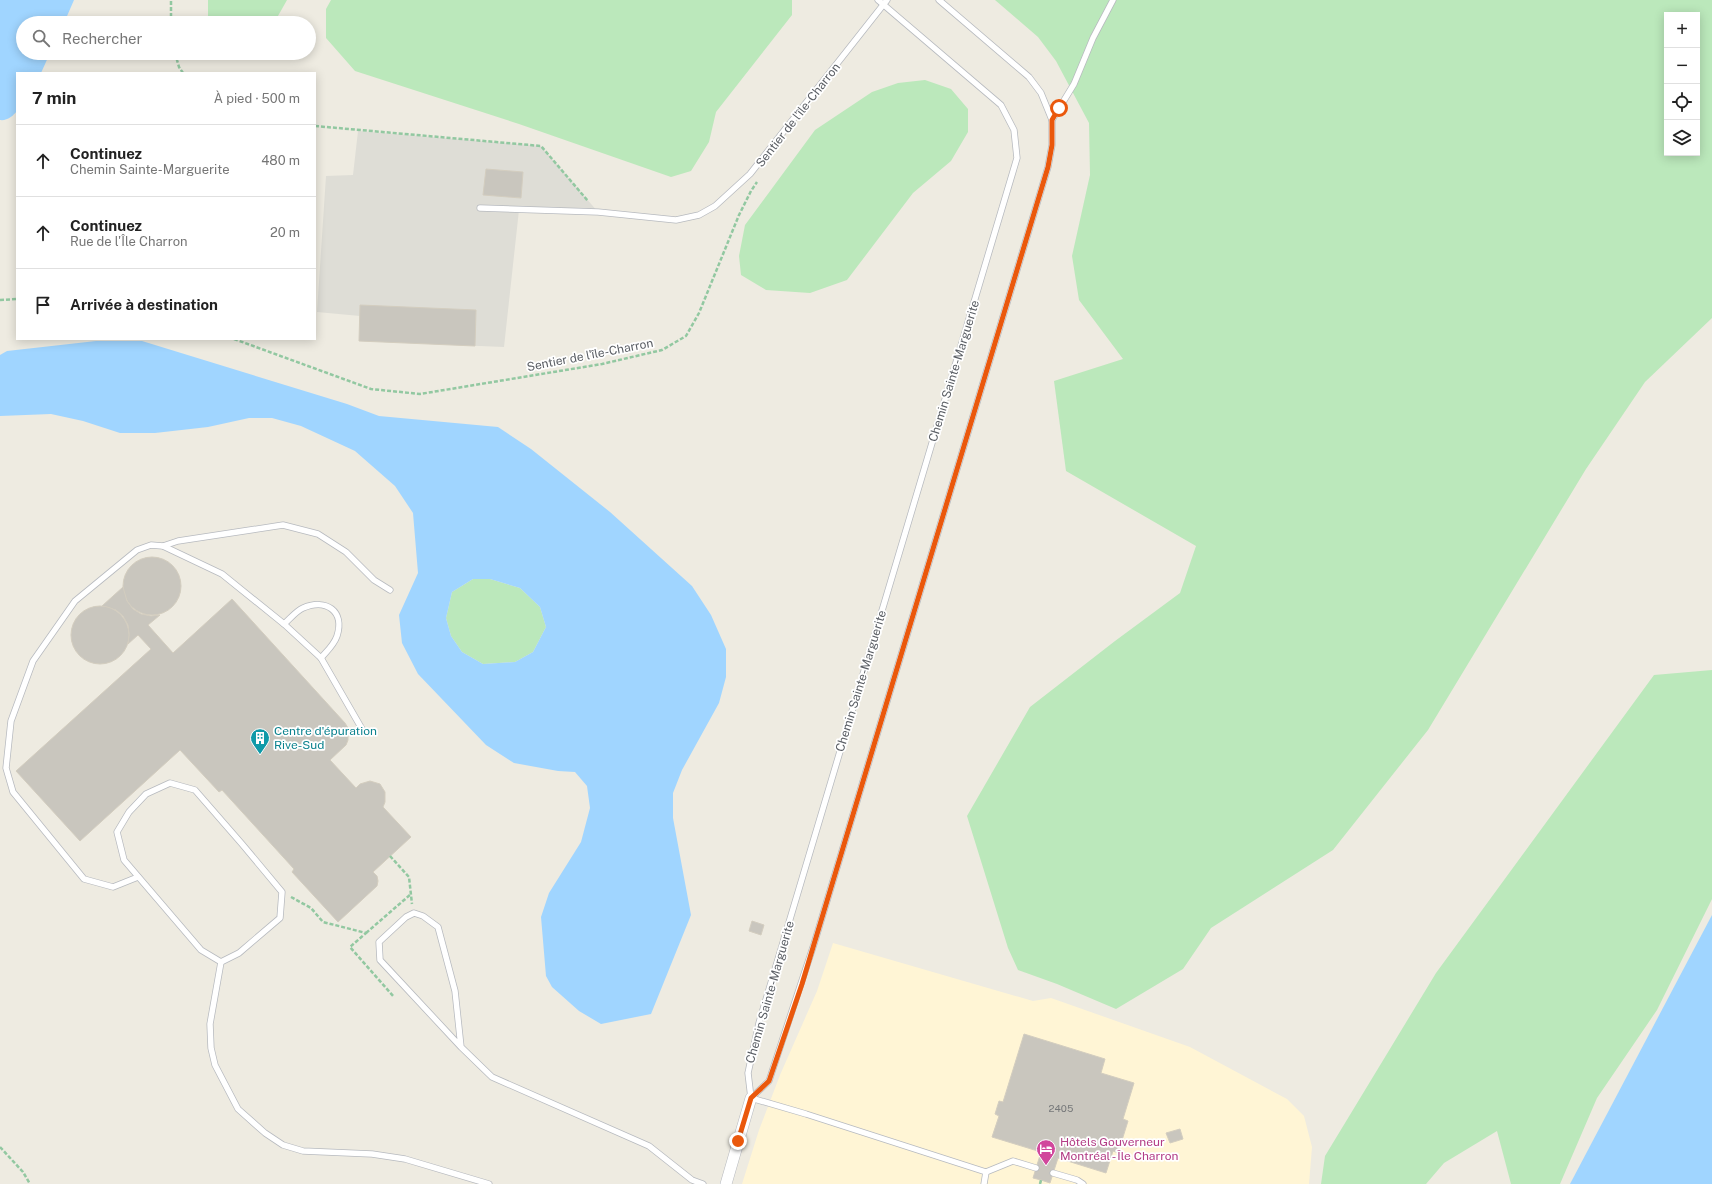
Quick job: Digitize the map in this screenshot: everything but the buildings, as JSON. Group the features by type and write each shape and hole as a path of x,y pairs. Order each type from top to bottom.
{"street":[{"path":"726,1184 751,1098"}],"lane":[{"name":"Chemin Sainte-Marguerite","path":"751,1098 748,1073 760,1023 1017,158 1014,130 1001,105 885,2 878,0"},
{"name":"Chemin Sainte-Marguerite","path":"751,1098 769,1081 814,944 1048,167 1052,145 1052,120 1041,93 1029,77 939,0"},
{"path":"1052,120 1074,84 1093,38 1113,0"},
{"path":"480,208 598,212 676,220 699,215 715,206 750,174 885,2"},
{"path":"163,546 178,541 283,525 318,534 346,552 374,580 390,590"},
{"path":"138,877 113,887 84,879 13,792 6,768 10,721 33,661 75,601 137,550 151,545 163,546 222,574 284,624 320,658 362,729"},
{"path":"284,624 302,608 321,604 331,608 338,616 339,627 337,637 332,646 320,658"},
{"path":"170,783 195,790 282,892 280,918 239,953 220,962 201,950 124,860 117,832 129,812 146,794 170,783"},
{"path":"461,1047 455,991 438,928 423,916 414,913 406,917 379,942 380,960 461,1047 492,1077 649,1146 692,1180 703,1184"},
{"path":"220,962 210,1024 211,1048 215,1065 238,1109 265,1132 283,1145 303,1152 372,1154 405,1159 489,1184"},
{"path":"751,1098 806,1114 986,1172 1014,1161 1036,1168"},
{"path":"984,1184 986,1172"},
{"path":"1053,1173 1078,1180 1083,1184"},
{"path":"686,1184 692,1180"}],"path":[{"path":"171,0 171,16"},
{"path":"177,60 182,72"},
{"path":"316,126 541,146 598,212"},
{"name":"Sentier de l'île-Charron","path":"237,340 371,389 420,394 602,364 662,350 686,336 699,314 739,215 751,191 760,178"},
{"path":"0,300 16,299"},
{"path":"390,856 409,877 414,913"},
{"path":"282,892 311,908 323,922 366,933"},
{"path":"394,997 350,947 411,894"},
{"path":"0,1147 23,1172 30,1184"}],"shaded area":[{"path":"358,131 541,146 598,212 519,210 504,347 359,341 360,316 317,312 326,176 353,175","holes":["486,169 523,172 521,198 484,195"]},
{"path":"833,943 1033,1001 1051,998 1190,1047 1287,1099 1304,1116 1312,1147 1309,1184 742,1184 759,1130 780,1075 817,991"}],"green space":[{"path":"208,0 287,0 278,16 208,16"},
{"path":"331,0 792,0 792,15 716,112 709,142 691,171 671,177 519,124 355,71 326,38 326,9"},
{"path":"995,0 1712,0 1712,318 1645,382 1586,469 1428,730 1333,850 1211,928 1183,969 1116,1009 1057,984 1018,970 1008,948 967,816 1030,707 1180,593 1196,546 1066,471 1054,381 1123,359 1079,300 1072,256 1090,175 1089,123 1056,61 1038,37"},
{"path":"925,80 951,89 968,109 968,132 951,161 913,193 847,280 810,293 766,290 741,275 739,256 745,225 815,130 872,92 898,83"},
{"path":"473,579 490,579 520,588 540,607 546,627 533,652 515,662 483,664 462,652 451,636 446,618 452,592"},
{"path":"1712,670 1712,899 1657,1010 1597,1098 1560,1184 1511,1184 1497,1131 1444,1163 1426,1184 1321,1184 1325,1156 1436,973 1654,675"}],"water":[{"path":"0,0 74,0 67,16 16,16 16,60 47,60 41,72 16,72 16,112 10,118 0,120"},
{"path":"96,341 142,341 347,404 379,416 498,427 531,449 610,512 692,586 711,615 726,649 726,677 719,703 682,770 673,793 673,818 691,915 651,1014 601,1024 579,1011 552,987 546,976 541,917 549,893 581,842 590,808 587,786 575,772 558,771 514,763 486,745 418,674 402,643 399,615 418,573 413,513 395,486 355,451 301,426 272,418 249,418 208,427 155,433 120,433 83,421 51,414 0,416 0,355 7,351","holes":["473,579 490,579 520,588 540,607 546,627 533,652 515,662 483,664 462,652 451,636 446,618 452,592"]},
{"path":"1712,915 1712,1184 1570,1184"}],"place":[{"name":"Centre d'épuration Rive-Sud","path":"260,755"},
{"name":"Hôtels Gouverneur Montréal - Île Charron","path":"1046,1166"}],"route":[{"path":"738,1141 751,1098 769,1081 814,944 1048,167 1052,145 1052,120 1059,108"}]}
